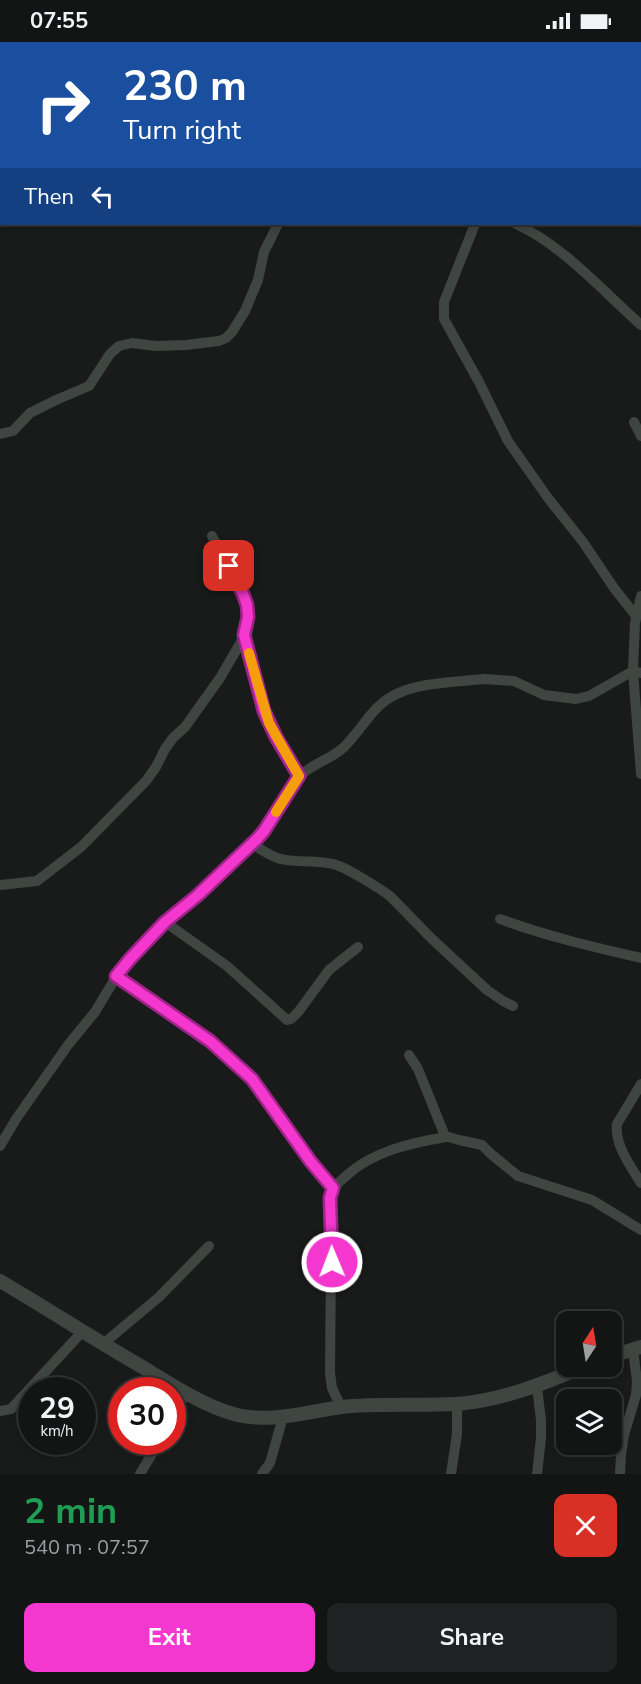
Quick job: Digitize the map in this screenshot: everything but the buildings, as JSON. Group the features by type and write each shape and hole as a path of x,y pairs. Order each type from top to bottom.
{"street":[{"path":"0,435 13,431 30,413 89,386 110,354 119,346 132,343 156,346 186,345 226,338 232,332 258,280 264,252 278,225"},
{"path":"475,225 444,302 444,319 508,441 636,616"},
{"path":"518,225 531,230 575,264 641,325"},
{"path":"634,422 641,436"},
{"path":"0,885 34,882 41,879 81,847 136,792 156,767 165,749 185,727 239,647 248,617 247,605 212,536"},
{"path":"641,596 636,616 641,774"},
{"path":"244,635 269,723 299,776"},
{"path":"0,1146 16,1119 68,1045 95,1012 116,976 130,959 165,922 198,895 252,844 264,831 299,776 342,749 379,706 399,692 436,684 484,679 514,681 544,695 576,699 589,696 637,672"},
{"path":"252,844 284,860 335,864 382,890 487,990 513,1006"},
{"path":"500,919 582,945 641,958"},
{"path":"165,922 227,966 287,1020 299,1011 328,970 358,947"},
{"path":"116,976 210,1041 252,1079 311,1162 333,1188"},
{"path":"409,1055 418,1069 446,1137"},
{"path":"641,1084 616,1128 619,1142 641,1183"},
{"path":"341,1407 332,1388 330,1373 332,1262 330,1198 333,1188 363,1162 423,1141 446,1137 482,1145 518,1176 592,1200 641,1230"},
{"path":"103,1344 159,1296 209,1246"},
{"path":"0,1281 159,1377"},
{"path":"0,1411 11,1409 82,1332"},
{"path":"620,1474 624,1435 636,1395 637,1348 622,1353"},
{"path":"186,1393 235,1414 283,1417 341,1407 377,1404 457,1404 537,1387 560,1377"},
{"path":"537,1387 541,1420 537,1474"},
{"path":"451,1474 457,1434 457,1404"},
{"path":"262,1474 270,1463 283,1417"},
{"path":"140,1474 151,1455"}],"slow traffic":[{"path":"249,653 264,711 299,776 276,812"}],"route":[{"path":"229,566 247,605 248,617 244,635 264,711 299,776 257,839 198,895 165,922 116,976 210,1041 263,1092 311,1162 333,1188 330,1198 332,1262"}]}
